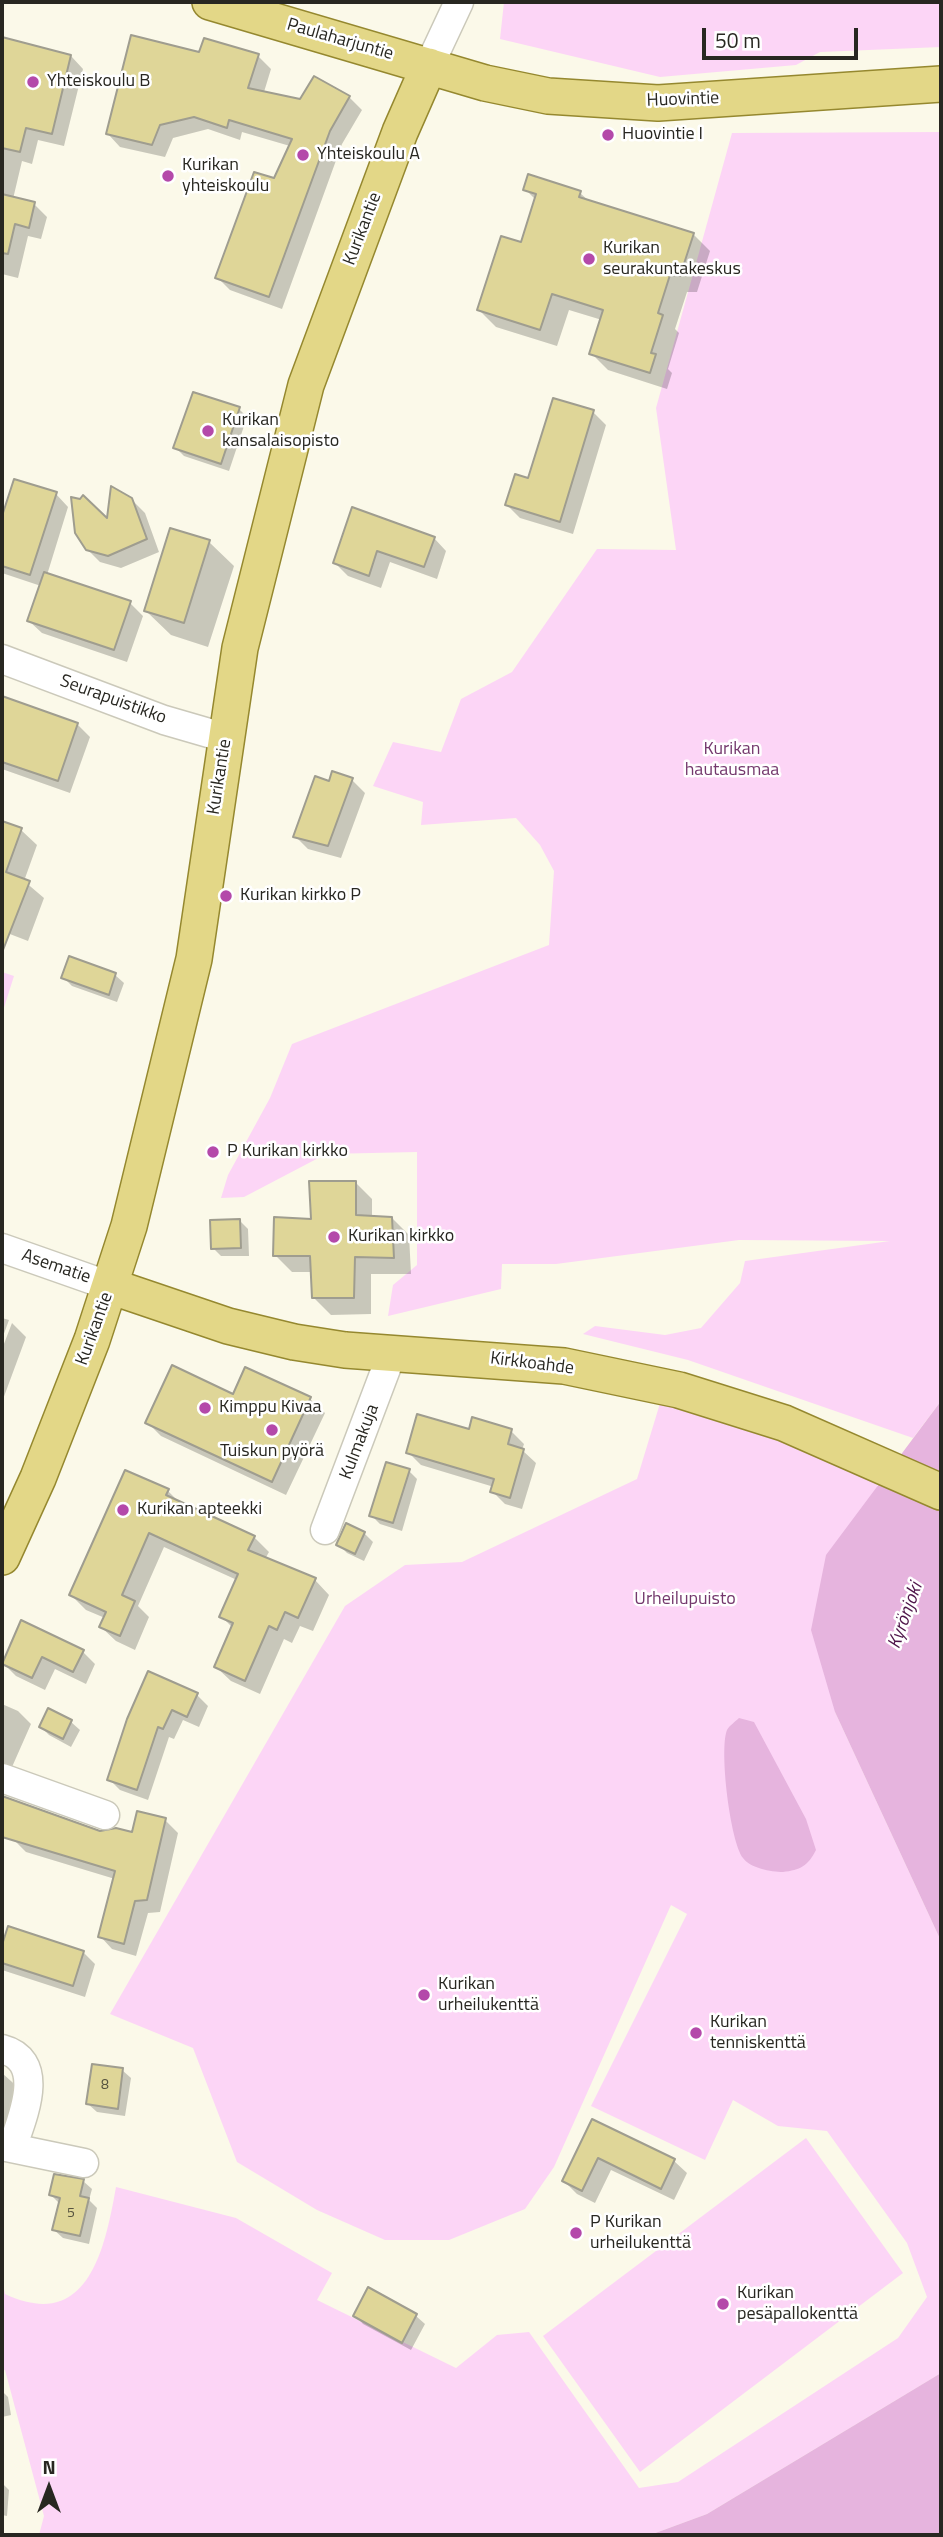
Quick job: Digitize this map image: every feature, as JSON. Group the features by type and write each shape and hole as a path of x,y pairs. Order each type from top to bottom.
{"main road":[{"name":"Paulaharjuntie","path":"210,2 429,66"},
{"name":"Huovintie","path":"429,66 485,83 548,96 658,103 941,84"},
{"name":"Kurikantie","path":"2,1557 38,1478 110,1286 132,1213 194,959 240,648 309,375 395,144 429,66"},
{"name":"Kirkkoahde","path":"110,1286 228,1326 294,1342 392,1353 564,1366 626,1378 724,1403 784,1423 941,1492"}],"street":[{"name":"Kurikantie","path":"429,66 459,2"},
{"name":"Seurapuistikko","path":"2,659 164,720 226,738"},
{"name":"Asematie","path":"2,1248 110,1286"},
{"name":"Kulmakuja","path":"326,1530 392,1353"},
{"path":"2,1778 105,1815"},
{"path":"2,2049 19,2056 27,2067 29,2081 7,2147 83,2163"}],"green space":[{"path":"504,2 941,2 941,47 820,52 796,65 660,77 500,39"},
{"name":"Kurikan hautausmaa","path":"941,132 941,1401 913,1438 688,1360 583,1334 595,1326 665,1335 701,1328 740,1283 745,1261 890,1241 739,1240 556,1264 502,1264 501,1289 388,1316 393,1285 417,1265 417,1152 326,1154 244,1197 221,1198 228,1175 270,1098 292,1044 549,945 554,871 540,845 516,818 421,825 423,802 373,786 393,742 441,752 461,699 512,672 597,549 676,550 656,408 732,133"},
{"path":"2,972 14,976 2,1014"},
{"name":"Urheilupuisto","path":"661,1400 722,1415 878,1483 835,1712 941,1941 941,2373 707,2514 650,2535 39,2535 44,2516 5,2370 2,2371 2,2278 5,2294 33,2303 56,2302 74,2294 88,2278 98,2258 106,2235 116,2187 236,2218 332,2273 317,2300 456,2368 497,2335 529,2332 639,2488 678,2482 898,2338 927,2297 907,2243 827,2131 778,2126 733,2100 705,2160 591,2106 687,1914 671,1905 554,2167 525,2209 449,2240 385,2240 317,2210 237,2162 193,2048 110,2014 345,1606 405,1565 462,1562 637,1479"},
{"name":"Kurikan pesäpallokenttä","path":"806,2138 903,2273 640,2472 543,2336"}],"water":[{"name":"Kyrönjoki","path":"941,1401 941,1941 835,1712 811,1630 826,1555"},
{"path":"739,1718 754,1722 806,1819 816,1850 810,1860 799,1868 783,1872 761,1869 746,1861 738,1848 730,1815 724,1756 727,1730"},
{"path":"941,2373 941,2535 650,2535 707,2514"}],"building":[{"name":"Yhteiskoulu A","path":"131,35 199,52 204,38 259,54 248,88 300,99 314,76 350,96 330,131 269,297 215,278 254,172 274,178 292,139 229,120 227,128 194,117 160,125 152,145 106,134"},
{"name":"Yhteiskoulu B","path":"2,37 71,55 52,134 26,128 20,152 2,148"},
{"name":"Kurikan seurakuntakeskus","path":"528,174 581,191 579,197 694,233 680,276 670,275 658,313 663,315 651,353 656,354 650,373 589,354 603,310 552,294 540,330 477,310 501,236 521,242 536,194 523,190"},
{"path":"2,194 35,202 29,228 15,224 8,254 2,253"},
{"path":"193,392 240,407 221,464 173,448"},
{"path":"553,398 594,410 560,522 505,505 515,474 528,478"},
{"path":"14,479 57,492 30,575 2,566 2,516"},
{"path":"111,486 132,498 147,539 108,556 86,550 75,533 71,497 80,499 83,495 107,518"},
{"path":"352,507 435,537 424,567 377,551 369,576 333,563"},
{"path":"170,528 210,540 184,623 144,611"},
{"path":"44,572 131,601 114,650 27,621"},
{"path":"2,696 78,723 58,781 2,762"},
{"path":"332,771 353,778 328,846 293,837 315,776 329,781"},
{"path":"2,821 22,828 6,872 30,881 3,950"},
{"path":"69,956 116,973 109,995 61,978"},
{"name":"Kurikan kirkko","path":"309,1181 356,1181 356,1215 392,1217 394,1258 355,1257 354,1298 312,1298 310,1256 273,1256 274,1217 311,1219"},
{"path":"240,1219 241,1248 211,1249 210,1220"},
{"name":"Kimppu Kivaa","path":"172,1365 233,1394 245,1367 311,1397 272,1482 145,1423"},
{"path":"417,1414 469,1429 472,1417 512,1429 508,1444 524,1449 510,1498 490,1492 494,1479 406,1453"},
{"path":"386,1462 410,1469 393,1523 369,1516"},
{"path":"125,1470 169,1489 166,1495 255,1536 248,1550 316,1578 298,1618 285,1612 277,1630 269,1626 245,1681 214,1667 233,1623 219,1617 238,1574 149,1533 122,1595 135,1601 120,1636 99,1627 106,1612 69,1595"},
{"path":"346,1523 365,1532 355,1554 336,1545"},
{"path":"21,1620 84,1650 73,1672 42,1657 32,1678 2,1664"},
{"path":"148,1671 198,1693 187,1717 172,1710 163,1729 158,1727 137,1790 107,1780 127,1719"},
{"path":"48,1708 72,1720 63,1739 39,1727"},
{"path":"2,1796 100,1831 116,1828 132,1832 137,1811 166,1818 147,1900 135,1901 124,1944 98,1937 115,1871 2,1837"},
{"path":"8,1926 84,1951 73,1986 2,1963 2,1945"},
{"path":"92,2064 123,2068 118,2109 86,2104"},
{"path":"592,2119 675,2159 661,2189 598,2158 582,2191 562,2181"},
{"path":"54,2174 84,2179 80,2196 89,2198 80,2236 52,2230 60,2198 49,2195"},
{"path":"368,2287 417,2314 402,2343 353,2316"}],"place":[{"name":"Yhteiskoulu B","path":"33,82"},
{"name":"Huovintie I","path":"608,135"},
{"name":"Yhteiskoulu A","path":"303,155"},
{"name":"Kurikan yhteiskoulu","path":"168,176"},
{"name":"Kurikan seurakuntakeskus","path":"589,259"},
{"name":"Kurikan kansalaisopisto","path":"208,431"},
{"name":"Kurikan kirkko P","path":"226,896"},
{"name":"P Kurikan kirkko","path":"213,1152"},
{"name":"Kurikan kirkko","path":"334,1237"},
{"name":"Kimppu Kivaa","path":"205,1408"},
{"name":"Tuiskun pyörä","path":"272,1430"},
{"name":"Kurikan apteekki","path":"123,1510"},
{"name":"Kurikan urheilukenttä","path":"424,1995"},
{"name":"Kurikan tenniskenttä","path":"696,2033"},
{"name":"P Kurikan urheilukenttä","path":"576,2233"},
{"name":"Kurikan pesäpallokenttä","path":"723,2304"}]}
